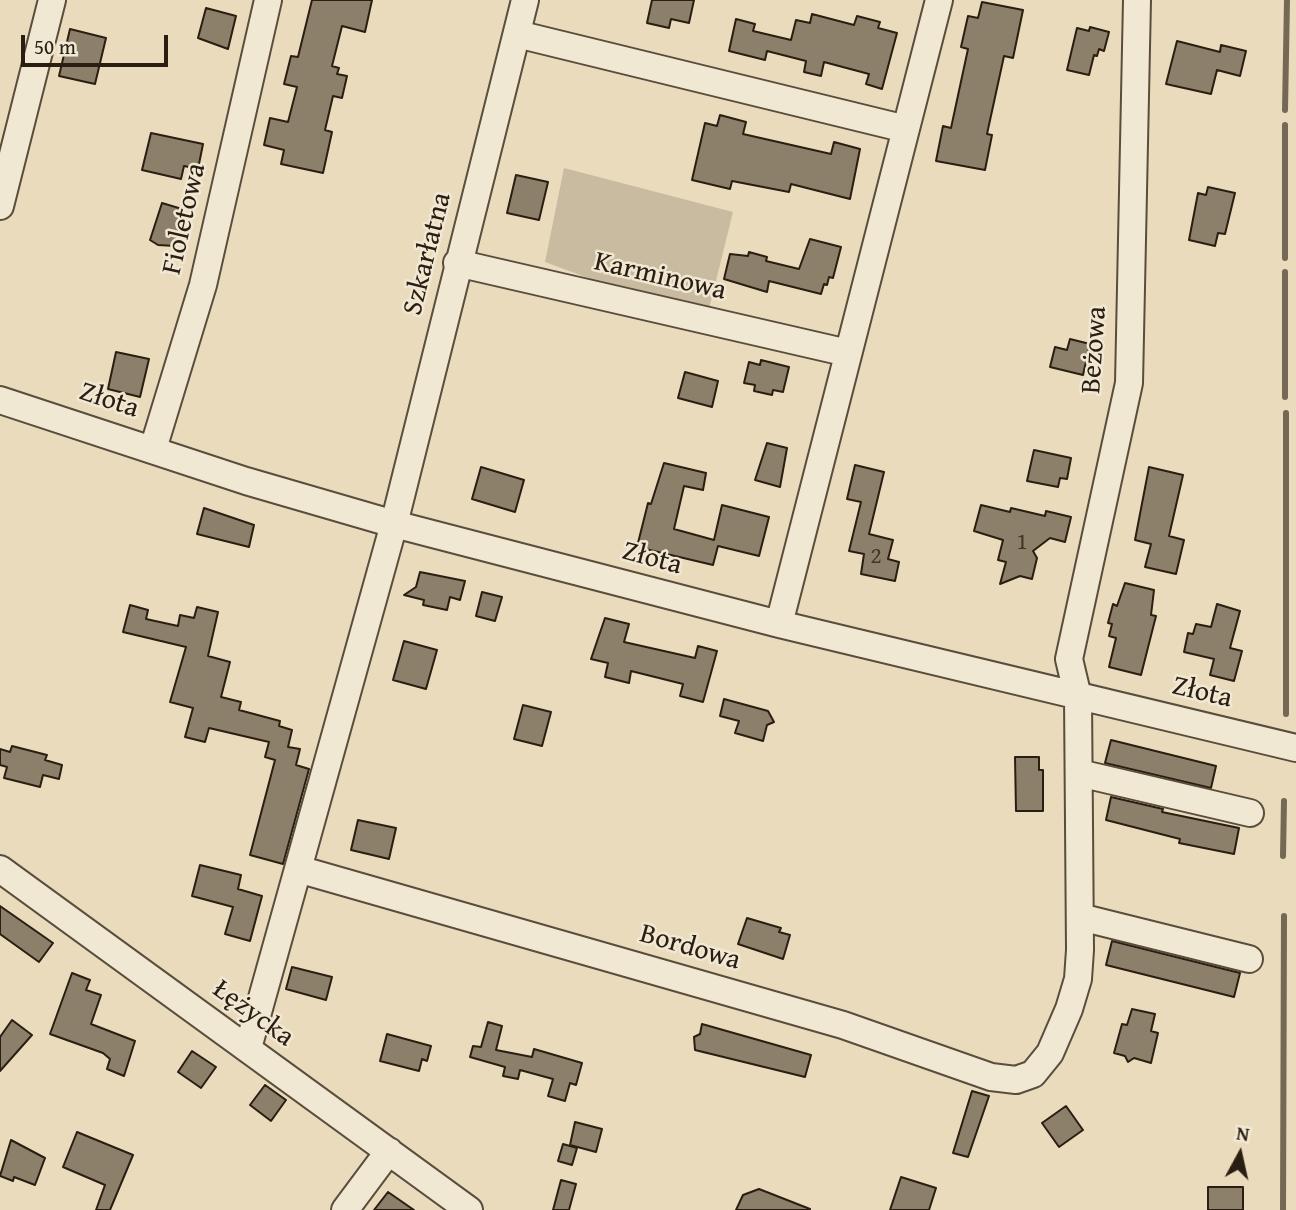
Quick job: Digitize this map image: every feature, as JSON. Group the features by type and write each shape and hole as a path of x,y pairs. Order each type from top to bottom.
{"street":[{"path":"0,206 52,0"},
{"name":"Fioletowa","path":"153,449 203,285 268,0"},
{"name":"Szkarłatna","path":"394,524 457,263 526,0"},
{"path":"779,624 939,0"},
{"name":"Beżowa","path":"1078,697 1069,659 1129,383 1138,0"},
{"path":"517,34 906,129"},
{"name":"Karminowa","path":"457,263 848,353"},
{"name":"Złota","path":"0,400 257,484 394,524 779,624 1296,748"},
{"path":"248,1048 394,524"},
{"name":"Bordowa","path":"298,869 843,1025 991,1077 1016,1080 1033,1074 1050,1053 1069,1009 1077,979 1080,917 1078,697"},
{"path":"1079,773 1250,813"},
{"name":"Łężycka","path":"0,869 470,1210"},
{"path":"1080,917 1250,959"},
{"path":"345,1210 389,1151"}],"shaded area":[{"path":"564,168 733,212 707,317 672,309 545,262"}],"building":[{"path":"312,0 372,0 365,32 342,26 332,66 339,68 337,74 347,76 342,98 333,96 325,130 332,132 323,173 281,164 284,150 264,145 270,118 288,122 297,87 284,84 291,56 298,57"},
{"path":"652,0 694,0 689,23 671,19 669,28 647,23"},
{"path":"982,2 1023,10 1013,58 1004,56 987,134 992,135 985,170 936,161 943,126 951,128 968,49 961,47 968,16 978,18"},
{"path":"206,8 236,16 228,49 198,38"},
{"path":"812,14 854,25 857,16 880,22 878,28 897,33 882,89 866,84 869,74 824,62 821,76 804,72 806,61 767,51 765,60 729,51 736,19 755,24 753,31 791,40 796,20 810,23"},
{"path":"1090,27 1109,32 1104,51 1099,49 1097,56 1094,55 1089,75 1067,70 1077,28 1089,31"},
{"path":"70,29 106,38 95,84 59,76"},
{"path":"1177,41 1220,52 1221,45 1246,51 1240,76 1217,70 1211,94 1166,84"},
{"path":"720,115 746,122 743,134 831,154 834,142 860,149 850,199 791,184 789,192 732,181 730,189 692,180 705,123 717,126"},
{"path":"151,133 203,144 198,169 184,166 181,179 142,170"},
{"path":"516,175 548,182 539,220 507,213"},
{"path":"1208,187 1235,193 1225,234 1218,233 1215,246 1189,240 1198,193 1206,195"},
{"path":"162,203 182,209 175,246 158,245 150,240"},
{"path":"810,239 841,247 833,278 829,277 821,294 769,281 767,292 724,279 730,254 748,256 749,252 767,257 766,261 799,269"},
{"path":"1070,339 1090,344 1083,375 1050,367 1055,347 1067,350"},
{"path":"116,352 149,359 140,397 108,389"},
{"path":"761,360 789,367 783,392 773,390 772,395 754,391 755,385 744,383 749,362 760,365"},
{"path":"685,372 718,381 712,407 678,398"},
{"path":"767,443 787,448 780,487 755,480"},
{"path":"1034,450 1071,458 1067,479 1060,478 1058,487 1027,481"},
{"path":"664,463 706,473 703,490 684,486 674,529 714,540 722,505 769,517 759,556 718,546 713,565 637,547 648,503 651,504"},
{"path":"855,465 884,472 869,534 893,540 888,559 899,562 895,581 861,574 864,554 849,551 861,502 847,499"},
{"path":"481,467 524,480 515,512 472,499"},
{"path":"1149,467 1183,475 1169,536 1184,540 1176,574 1145,567 1151,544 1135,540"},
{"path":"981,505 1010,512 1011,508 1045,516 1046,511 1071,517 1065,542 1050,538 1033,551 1037,558 1032,579 1020,576 1000,584 1006,562 998,560 1003,540 974,531"},
{"path":"204,508 254,525 249,547 197,534"},
{"path":"420,572 465,581 460,600 450,597 447,610 423,605 424,600 404,595 416,587"},
{"path":"1125,583 1154,590 1151,615 1156,616 1141,675 1109,667 1116,638 1109,636 1112,624 1108,623 1113,604 1117,606"},
{"path":"482,592 502,597 495,621 476,616"},
{"path":"1217,604 1240,611 1230,648 1242,651 1234,681 1210,675 1214,659 1184,652 1188,633 1193,634 1196,624 1211,627"},
{"path":"130,605 148,610 146,619 178,626 180,615 194,618 197,607 218,612 208,656 230,662 221,697 241,702 239,710 280,721 279,726 292,730 288,747 300,749 296,765 309,769 283,864 250,855 275,760 265,757 269,742 209,728 205,742 185,737 193,708 170,702 186,647 123,632"},
{"path":"605,618 629,624 624,642 695,658 698,646 717,651 703,702 680,696 683,684 631,671 629,683 605,677 608,663 591,659"},
{"path":"404,641 437,650 426,689 393,680"},
{"path":"724,699 768,711 774,722 767,725 763,741 735,733 739,721 720,716"},
{"path":"523,705 551,712 542,746 514,739"},
{"path":"1111,740 1216,766 1211,788 1105,763"},
{"path":"12,746 47,755 45,760 62,765 59,779 43,775 40,787 4,778 7,767 0,765 0,749 10,752"},
{"path":"1015,757 1039,757 1039,770 1043,770 1043,811 1016,811"},
{"path":"1111,797 1163,809 1162,812 1239,828 1234,854 1179,843 1180,839 1106,820"},
{"path":"358,820 396,828 389,859 351,850"},
{"path":"200,865 241,875 238,889 262,896 250,941 225,934 233,907 192,896"},
{"path":"0,906 53,943 39,962 0,934"},
{"path":"747,918 781,928 779,932 790,935 783,959 738,944"},
{"path":"1112,941 1240,973 1234,997 1106,965"},
{"path":"292,967 332,977 326,1000 286,989"},
{"path":"72,973 90,980 86,990 101,995 91,1024 135,1041 124,1076 107,1069 110,1059 103,1053 50,1034"},
{"path":"1132,1009 1155,1014 1151,1031 1158,1033 1151,1063 1134,1058 1128,1062 1125,1056 1114,1053 1122,1024 1127,1025"},
{"path":"12,1020 32,1035 0,1071 0,1037"},
{"path":"488,1022 502,1026 496,1050 532,1057 534,1049 582,1063 576,1085 570,1083 565,1101 548,1096 553,1079 520,1070 518,1079 503,1076 505,1067 470,1057 473,1046 481,1047"},
{"path":"702,1024 811,1055 805,1077 695,1050 694,1037 700,1034"},
{"path":"387,1034 431,1046 427,1061 422,1059 419,1071 380,1061"},
{"path":"192,1051 216,1067 201,1088 178,1072"},
{"path":"265,1085 286,1100 271,1121 250,1105"},
{"path":"972,1091 989,1096 968,1157 953,1153"},
{"path":"1066,1106 1083,1130 1059,1147 1042,1123"},
{"path":"575,1122 602,1129 596,1152 570,1145"},
{"path":"77,1132 133,1155 110,1210 96,1210 105,1185 63,1167"},
{"path":"11,1140 45,1158 35,1185 14,1177 13,1181 0,1176"},
{"path":"563,1144 577,1148 572,1165 558,1161"},
{"path":"901,1177 936,1188 929,1210 890,1210"},
{"path":"561,1180 576,1184 569,1210 553,1210"},
{"path":"1208,1187 1243,1187 1243,1210 1208,1210"},
{"path":"759,1189 810,1210 736,1210 743,1195"},
{"path":"388,1192 414,1210 374,1210"}],"waterway":[{"path":"1285,110 1287,0"},
{"path":"1285,125 1285,258"},
{"path":"1285,272 1285,397"},
{"path":"1286,413 1286,714"},
{"path":"1283,856 1284,801"},
{"path":"1283,1210 1284,916"}]}
